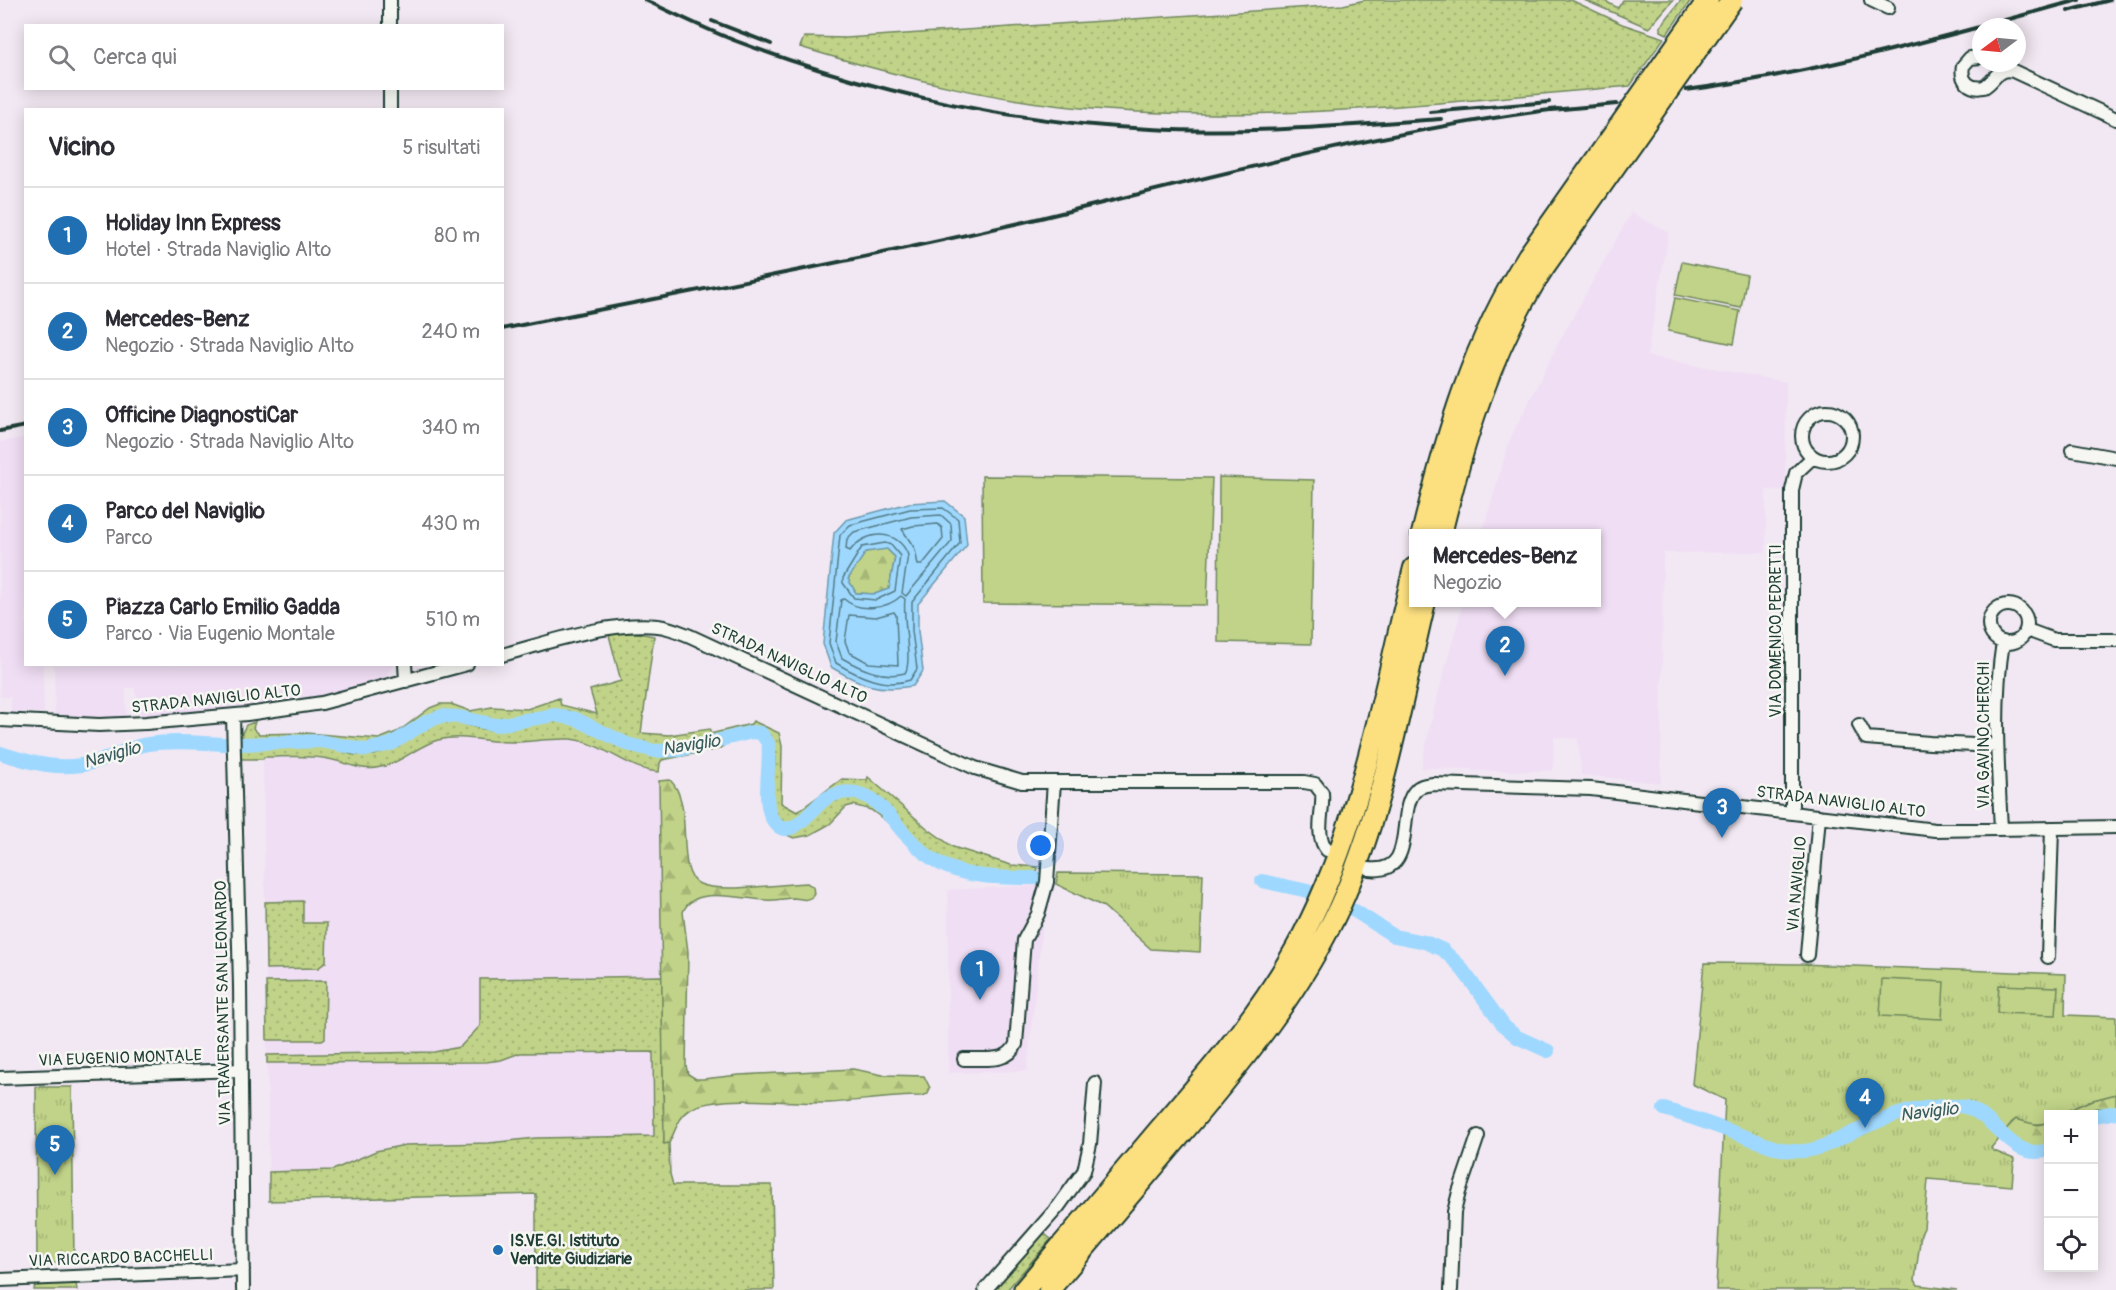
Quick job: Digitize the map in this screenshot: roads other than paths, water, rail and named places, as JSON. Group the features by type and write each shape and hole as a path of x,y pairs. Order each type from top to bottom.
{"highway":[{"path":"1423,529 1446,439 1465,383 1494,316 1528,256 1708,0"},
{"path":"1443,529 1464,445 1509,329 1544,267 1732,0"},
{"path":"1024,1290 1241,1033 1275,985 1304,934 1329,880 1354,811 1409,584"},
{"path":"1049,1290 1236,1070 1268,1028 1308,968 1338,909 1357,864 1374,813 1424,607"},
{"path":"1062,1290 1142,1181"},
{"path":"1015,1290 1038,1263 1070,1236"}],"street":[{"path":"390,0 390,24"},
{"path":"1871,0 1888,8"},
{"path":"1972,58 1963,66 1963,77 1969,86 1984,87 1999,72"},
{"path":"2016,72 2116,119"},
{"path":"390,90 390,108"},
{"path":"1825,410 1835,411 1850,424 1852,432 1850,447 1844,454 1830,461 1813,457 1804,447 1801,438 1802,428 1806,420 1815,413 1825,410"},
{"path":"2072,450 2116,458"},
{"name":"VIA DOMENICO PEDRETTI","path":"1792,813 1792,490 1796,473 1813,457"},
{"path":"2010,605 2019,608 2024,613 2027,622 2026,630 2016,642 2002,642 1995,637 1989,624 1992,614 2001,606 2010,605"},
{"name":"STRADA NAVIGLIO ALTO","path":"504,654 571,636 620,627 660,626 690,636 975,768 1022,782 1311,783 1318,786 1322,793 1320,835 1327,850"},
{"path":"2026,630 2054,640 2116,640"},
{"name":"VIA GAVINO CHERCHI","path":"2001,829 1997,746 1998,668 2002,642"},
{"path":"405,666 406,681"},
{"name":"STRADA NAVIGLIO ALTO","path":"0,720 99,725 233,716 314,705 460,666"},
{"name":"VIA TRAVERSANTE SAN LEONARDO","path":"233,716 243,1290"},
{"path":"1859,725 1866,738 1997,746"},
{"path":"964,1059 1004,1057 1012,1052 1016,1044 1024,940 1038,914 1047,882 1054,782"},
{"name":"STRADA NAVIGLIO ALTO","path":"1370,869 1384,868 1397,858 1402,846 1412,795 1419,787 1428,784 1592,789 1935,830 2116,826"},
{"name":"VIA NAVIGLIO","path":"1807,955 1819,816"},
{"path":"2048,957 2052,828"},
{"name":"VIA EUGENIO MONTALE","path":"0,1078 240,1070"},
{"path":"985,1290 1058,1207 1084,1171 1089,1153 1095,1083"},
{"path":"1451,1290 1454,1212 1478,1136"},
{"name":"VIA RICCARDO BACCHELLI","path":"0,1280 243,1270"}],"water":[{"path":"945,501 964,516 967,545 918,604 918,631 923,671 913,686 879,687 861,683 831,667 823,644 834,533 846,520 909,503","holes":["887,549 895,557 889,589 875,594 856,593 848,579 866,552"]}],"waterway":[{"name":"Naviglio","path":"241,744 320,741 366,750 391,744 428,721 442,716 459,717 496,725 555,715 576,719 627,744 655,751 680,750 752,732 761,733 768,743 769,752 768,807 771,817 782,828 788,829 795,826 824,800 833,795 858,793 880,806 922,851 945,866 957,871 984,876 1037,878"},
{"name":"Naviglio","path":"0,753 35,763 70,766 95,762 148,744 177,742 226,744"},
{"name":"Naviglio","path":"1262,881 1308,891"},
{"name":"Naviglio","path":"1355,911 1394,936 1425,942 1443,950 1459,965 1504,1026 1517,1037 1548,1051"},
{"name":"Naviglio","path":"1664,1109 1774,1147 1796,1151 1823,1146 1905,1112 1931,1107 1959,1106 1972,1109 2022,1149 2034,1152 2044,1151"},
{"name":"Naviglio","path":"2098,1115 2116,1112"}],"railway":[{"path":"645,0 736,41 837,75 940,102 1045,120 1098,126 1224,131 1441,119"},
{"path":"1686,90 1786,74 1835,63 2079,0"},
{"path":"2068,11 2110,0"},
{"path":"712,21 771,44"},
{"path":"1430,112 1549,102"},
{"path":"1552,110 1617,104"},
{"path":"504,329 963,236 1358,143 1491,118 1558,109"},
{"path":"0,431 24,426"}],"place":[{"name":"Mercedes-Benz","path":"1505,676"},
{"name":"Officine DiagnostiCar","path":"1722,838"},
{"name":"Holiday Inn Express","path":"980,1000"},
{"name":"Parco del Naviglio","path":"1865,1128"},
{"name":"Piazza Carlo Emilio Gadda","path":"55,1175"},
{"name":"IS.VE.GI. Istituto Vendite Giudiziarie","path":"498,1250"}]}
